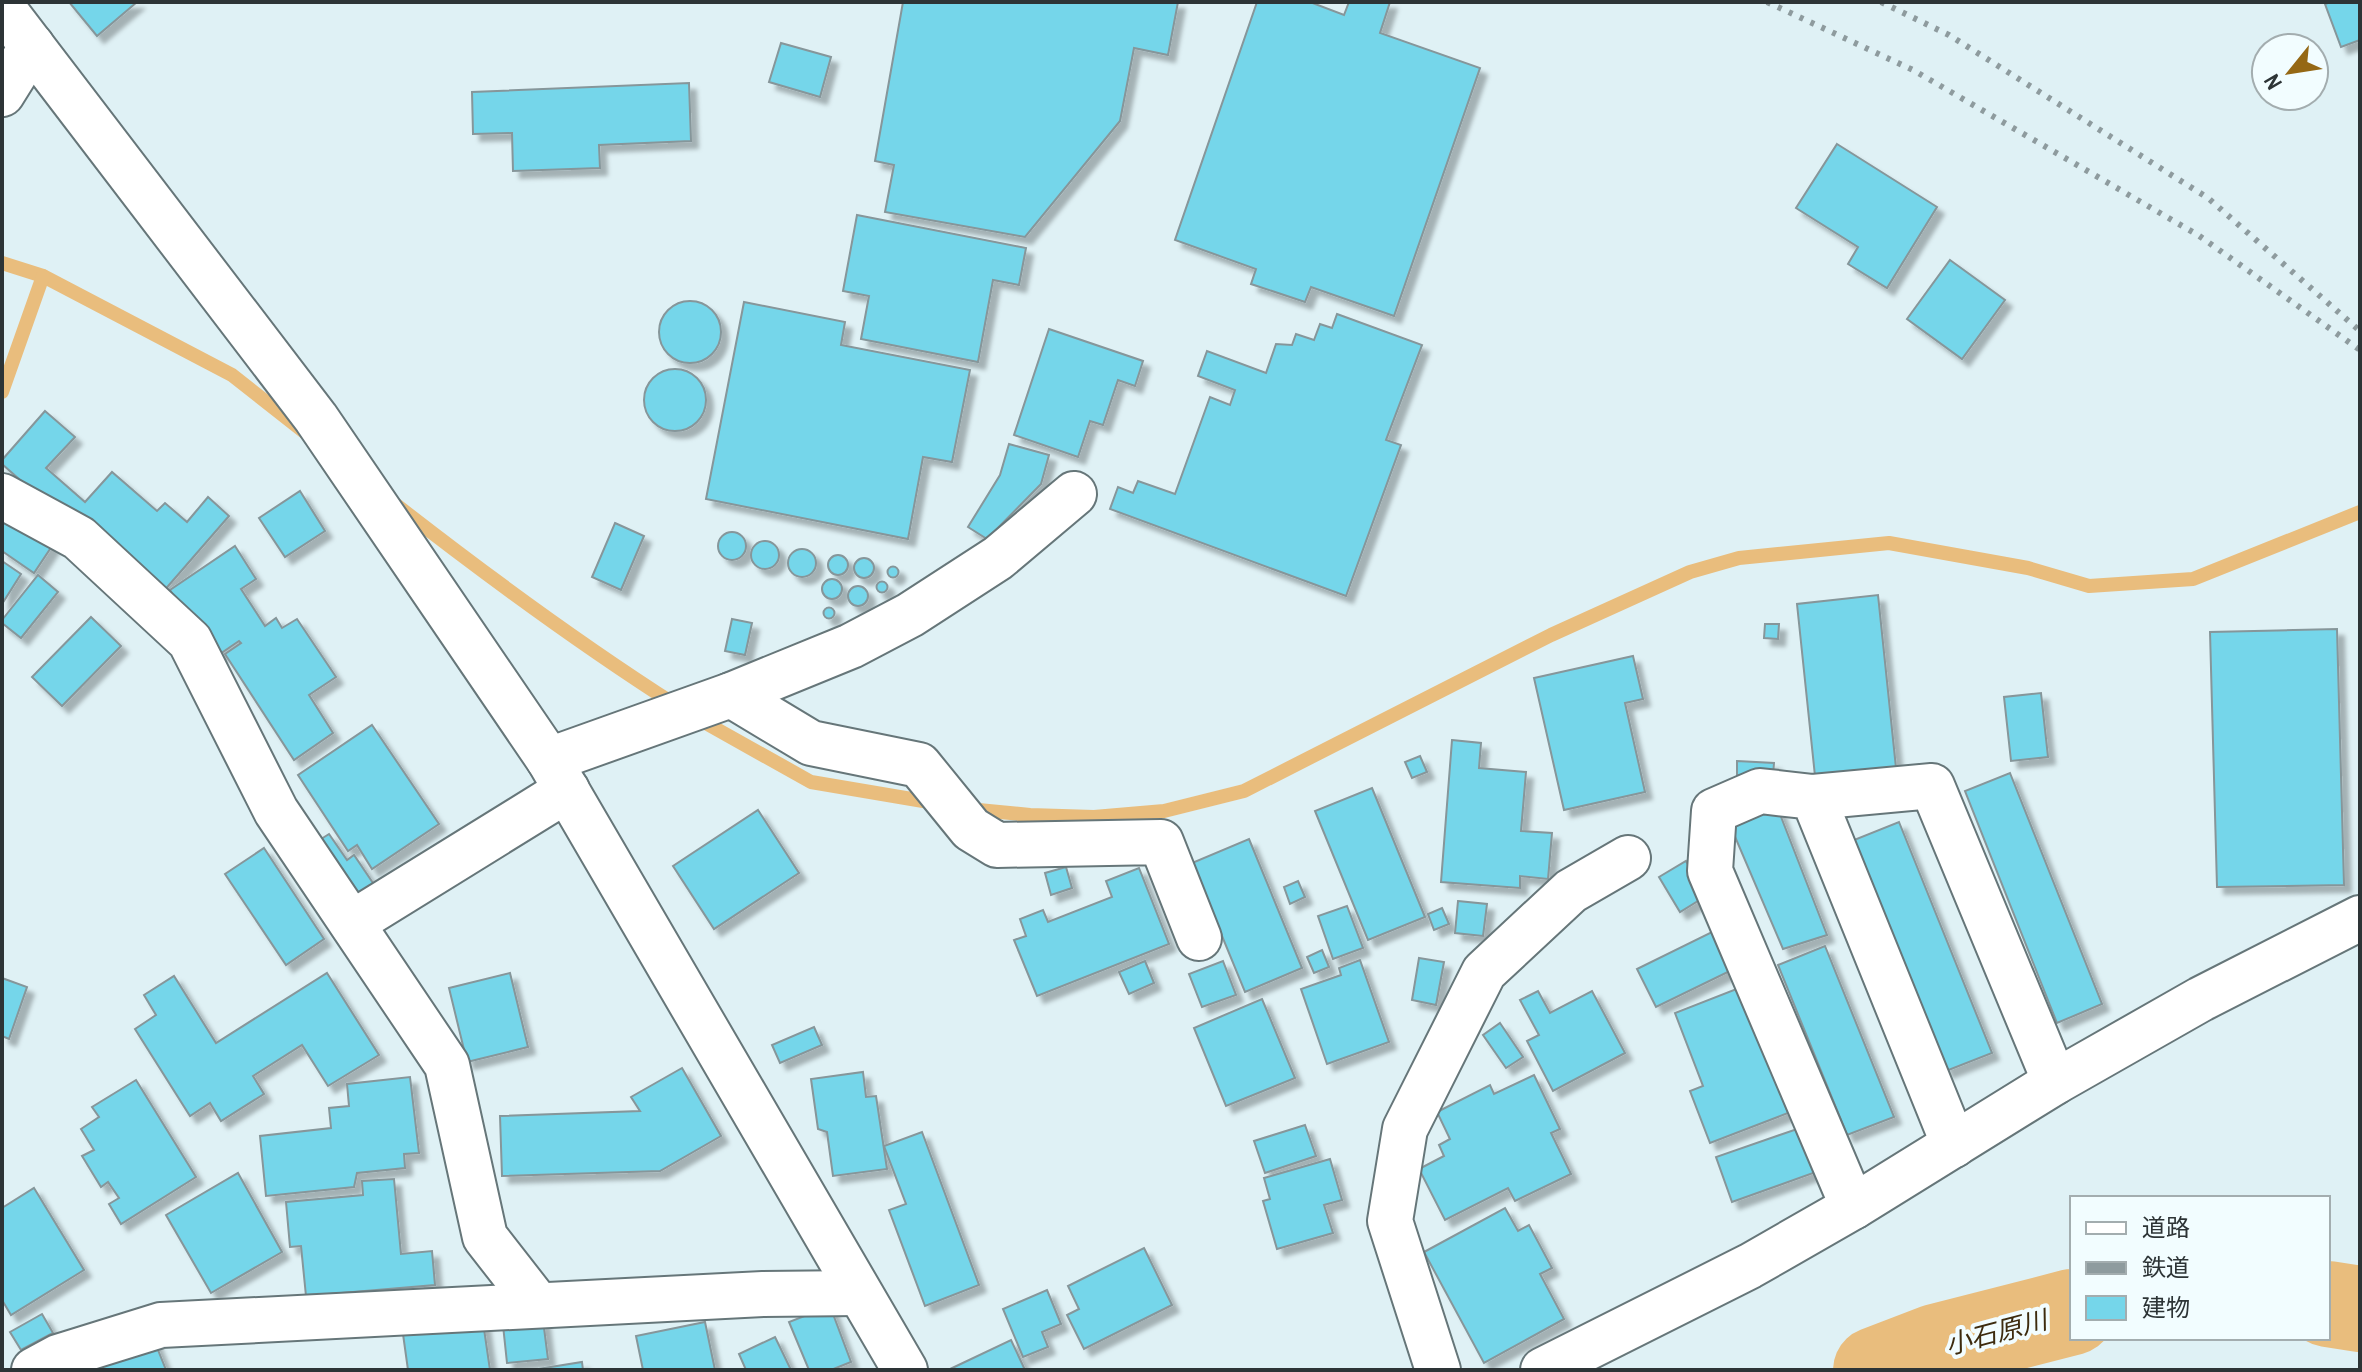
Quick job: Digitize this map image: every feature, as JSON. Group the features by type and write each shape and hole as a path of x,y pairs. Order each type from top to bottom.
{"street":[{"path":"2,7 316,418 558,775 905,1370"},
{"path":"2,94 32,46"},
{"path":"352,923 558,775 646,726 851,646 910,615 998,558 1074,494"},
{"path":"2,496 79,538 190,641 276,811 447,1065 485,1237 538,1305"},
{"path":"731,695 811,743 919,765 971,829 997,845 1161,842 1199,938"},
{"path":"1853,1207 1710,871 1714,811 1760,791 1813,797 1932,786 2055,1082"},
{"path":"1813,797 1954,1145"},
{"path":"1438,1370 1390,1221 1405,1129 1484,972 1571,891 1628,858"},
{"path":"1543,1370 1750,1266 1853,1207 2055,1082 2201,999 2360,918"},
{"path":"34,1370 58,1357 161,1325 763,1294 859,1293"}],"building":[{"path":"69,2 137,2 97,36"},
{"path":"903,2 1178,2 1168,55 1134,48 1120,121 1025,237 885,212 894,165 875,161"},
{"path":"1257,2 1310,2 1344,15 1349,2 1390,2 1380,33 1480,68 1394,316 1311,287 1305,302 1251,284 1256,269 1175,240"},
{"path":"2360,2 2360,40 2341,47 2325,4"},
{"path":"781,43 831,57 820,97 769,82"},
{"path":"689,83 691,141 599,145 600,168 513,171 512,133 473,134 472,92"},
{"path":"1837,144 1937,207 1887,288 1848,264 1858,247 1796,208"},
{"path":"857,215 1026,248 1019,285 993,280 978,362 861,339 869,296 843,291"},
{"path":"1950,260 2005,300 1962,359 1907,319"},
{"path":"690,301 702,303 712,310 719,320 719,344 712,354 702,361 690,363 678,361 668,354 661,344 659,332 661,320 668,310 678,303"},
{"path":"744,302 845,322 841,345 970,370 952,462 923,457 908,539 706,499"},
{"path":"1337,314 1422,345 1386,440 1401,445 1346,596 1110,509 1118,487 1133,493 1138,481 1175,494 1210,397 1230,405 1235,390 1198,376 1207,351 1266,373 1276,344 1292,345 1296,334 1314,340 1320,324 1332,328"},
{"path":"1049,329 1143,361 1135,386 1118,380 1103,425 1090,421 1078,457 1014,435"},
{"path":"675,369 687,371 697,378 704,388 704,412 697,422 687,429 675,431 663,429 653,422 646,412 644,400 646,388 653,378 663,371"},
{"path":"45,411 75,437 46,468 85,502 112,472 157,511 165,503 187,522 208,497 229,516 156,600 2,464 2,460"},
{"path":"1009,444 1049,455 1041,484 987,539 968,527 1000,475"},
{"path":"300,491 325,531 285,557 259,518"},
{"path":"2,509 54,543 34,573 2,551"},
{"path":"615,523 644,536 621,590 592,577"},
{"path":"732,532 742,536 746,546 742,556 732,560 722,556 718,546 722,536"},
{"path":"765,541 775,545 779,555 775,565 765,569 755,565 751,555 755,545"},
{"path":"235,546 256,579 241,589 265,626 276,618 282,628 297,619 336,677 309,695 333,733 294,760 225,654 241,643 239,641 214,658 170,590"},
{"path":"802,549 812,553 816,563 812,573 802,577 792,573 788,563 792,553"},
{"path":"834,555 842,555 848,565 842,575 834,575 828,569 828,561"},
{"path":"860,558 868,558 874,568 868,578 860,578 854,572 854,564"},
{"path":"2,561 21,574 2,604"},
{"path":"893,566 899,572 893,578 887,572"},
{"path":"38,575 58,592 21,638 2,620"},
{"path":"828,579 836,579 842,589 836,599 828,599 822,593 822,585"},
{"path":"882,581 888,587 882,593 876,587"},
{"path":"854,586 862,586 868,596 862,606 854,606 848,600 848,592"},
{"path":"1878,595 1896,768 1815,776 1797,604"},
{"path":"829,608 834,613 829,618 824,613"},
{"path":"91,617 121,646 62,706 32,677"},
{"path":"732,619 752,623 745,655 725,651"},
{"path":"1765,624 1779,624 1778,639 1764,638"},
{"path":"2337,629 2344,885 2217,887 2210,632"},
{"path":"1633,656 1643,699 1625,703 1645,792 1564,810 1534,678"},
{"path":"2041,693 2048,757 2011,761 2004,697"},
{"path":"372,725 439,824 372,869 357,845 348,851 298,775"},
{"path":"1452,740 1481,743 1479,768 1526,772 1521,831 1552,833 1548,879 1520,876 1520,888 1441,882"},
{"path":"1420,756 1427,772 1412,778 1405,762"},
{"path":"1737,761 1774,763 1773,776 1737,775"},
{"path":"2010,773 2102,1004 2057,1023 1965,791"},
{"path":"1372,788 1425,917 1368,940 1315,811"},
{"path":"1776,804 1827,935 1783,949 1730,825"},
{"path":"758,810 799,873 714,929 673,866"},
{"path":"1899,822 1992,1053 1946,1071 1854,840"},
{"path":"329,834 347,860 354,855 377,889 351,907 310,846"},
{"path":"1249,839 1302,968 1245,992 1192,863"},
{"path":"264,848 324,939 286,965 225,874"},
{"path":"1686,861 1706,896 1680,912 1659,877"},
{"path":"1066,867 1072,888 1051,895 1045,873"},
{"path":"1139,868 1169,944 1037,996 1014,940 1026,936 1020,919 1043,910 1048,922 1112,897 1106,881"},
{"path":"1298,881 1305,897 1290,904 1284,887"},
{"path":"1458,901 1487,904 1483,936 1455,933"},
{"path":"1347,906 1363,948 1333,959 1318,916"},
{"path":"1442,908 1449,924 1434,930 1428,914"},
{"path":"1714,931 1734,969 1656,1007 1637,969"},
{"path":"1825,946 1894,1117 1847,1135 1778,965"},
{"path":"1322,950 1329,967 1314,973 1307,957"},
{"path":"1419,958 1444,962 1436,1005 1412,1000"},
{"path":"1360,960 1389,1042 1327,1064 1301,989 1341,975 1339,968"},
{"path":"1145,961 1154,983 1129,994 1119,972"},
{"path":"1223,961 1236,995 1202,1007 1189,974"},
{"path":"327,973 379,1055 328,1086 302,1045 253,1076 264,1094 221,1121 210,1103 190,1116 135,1029 156,1015 144,995 174,976 216,1043"},
{"path":"510,973 528,1047 467,1062 449,988"},
{"path":"2,978 27,987 9,1039 2,1036"},
{"path":"1739,988 1788,1113 1710,1143 1690,1091 1703,1086 1675,1013"},
{"path":"1538,991 1550,1013 1592,991 1625,1053 1553,1091 1527,1041 1539,1035 1520,1000"},
{"path":"1262,999 1295,1078 1226,1106 1194,1028"},
{"path":"1500,1023 1523,1057 1506,1068 1483,1035"},
{"path":"814,1027 822,1045 780,1063 772,1045"},
{"path":"682,1068 721,1136 660,1171 502,1176 500,1116 640,1111 631,1097"},
{"path":"863,1072 866,1097 876,1096 887,1169 833,1176 827,1132 818,1129 811,1079"},
{"path":"1534,1075 1560,1129 1551,1133 1571,1174 1515,1201 1508,1188 1445,1220 1419,1169 1444,1156 1439,1145 1450,1139 1437,1112 1490,1085 1494,1094"},
{"path":"410,1077 419,1153 404,1154 405,1168 357,1173 354,1187 266,1196 260,1136 331,1128 329,1108 349,1106 347,1084"},
{"path":"136,1080 196,1177 121,1224 109,1204 119,1198 108,1182 101,1187 82,1156 94,1150 81,1129 99,1117 92,1107"},
{"path":"1305,1125 1316,1156 1265,1173 1254,1141"},
{"path":"1800,1128 1816,1172 1732,1202 1716,1157"},
{"path":"922,1132 979,1285 925,1306 889,1210 906,1204 884,1146"},
{"path":"1330,1159 1342,1200 1324,1205 1333,1233 1277,1249 1263,1201 1270,1199 1264,1178"},
{"path":"238,1173 282,1252 211,1293 166,1215"},
{"path":"394,1179 401,1254 432,1251 435,1285 306,1296 301,1246 290,1247 286,1202 363,1195 362,1181"},
{"path":"34,1188 84,1270 11,1315 2,1300 2,1208"},
{"path":"1505,1208 1518,1231 1529,1225 1552,1268 1540,1274 1564,1319 1484,1363 1424,1252"},
{"path":"1144,1248 1172,1305 1084,1349 1067,1315 1079,1309 1068,1286"},
{"path":"1047,1290 1061,1324 1042,1332 1048,1347 1023,1357 1003,1309"},
{"path":"830,1306 851,1362 831,1370 809,1370 789,1322"},
{"path":"42,1314 53,1333 21,1350 10,1332"},
{"path":"543,1320 548,1359 507,1363 503,1325"},
{"path":"483,1322 490,1370 408,1370 403,1334"},
{"path":"705,1322 715,1370 643,1370 636,1336"},
{"path":"775,1337 791,1370 746,1370 739,1354"},
{"path":"154,1340 166,1370 82,1370"},
{"path":"1011,1340 1025,1370 948,1370"},
{"path":"582,1362 583,1370 532,1370"}],"waterway":[{"path":"2,263 43,276 232,375 307,434"},
{"path":"2,392 43,276"},
{"path":"395,504 534,608 677,706"},
{"path":"968,809 1094,817 1164,811 1244,791 1551,635 1690,572 1739,558 1889,543 2028,568 2089,586 2193,579 2360,512"},
{"path":"695,717 811,782 935,803"},
{"name":"小石原川","path":"2330,1304 2360,1309"},
{"name":"小石原川","path":"1876,1370 1936,1347 2070,1313"}],"railway":[{"path":"1767,2 1913,70 2198,235 2360,350"},
{"path":"1881,2 1949,35 2208,198 2360,331"}]}
